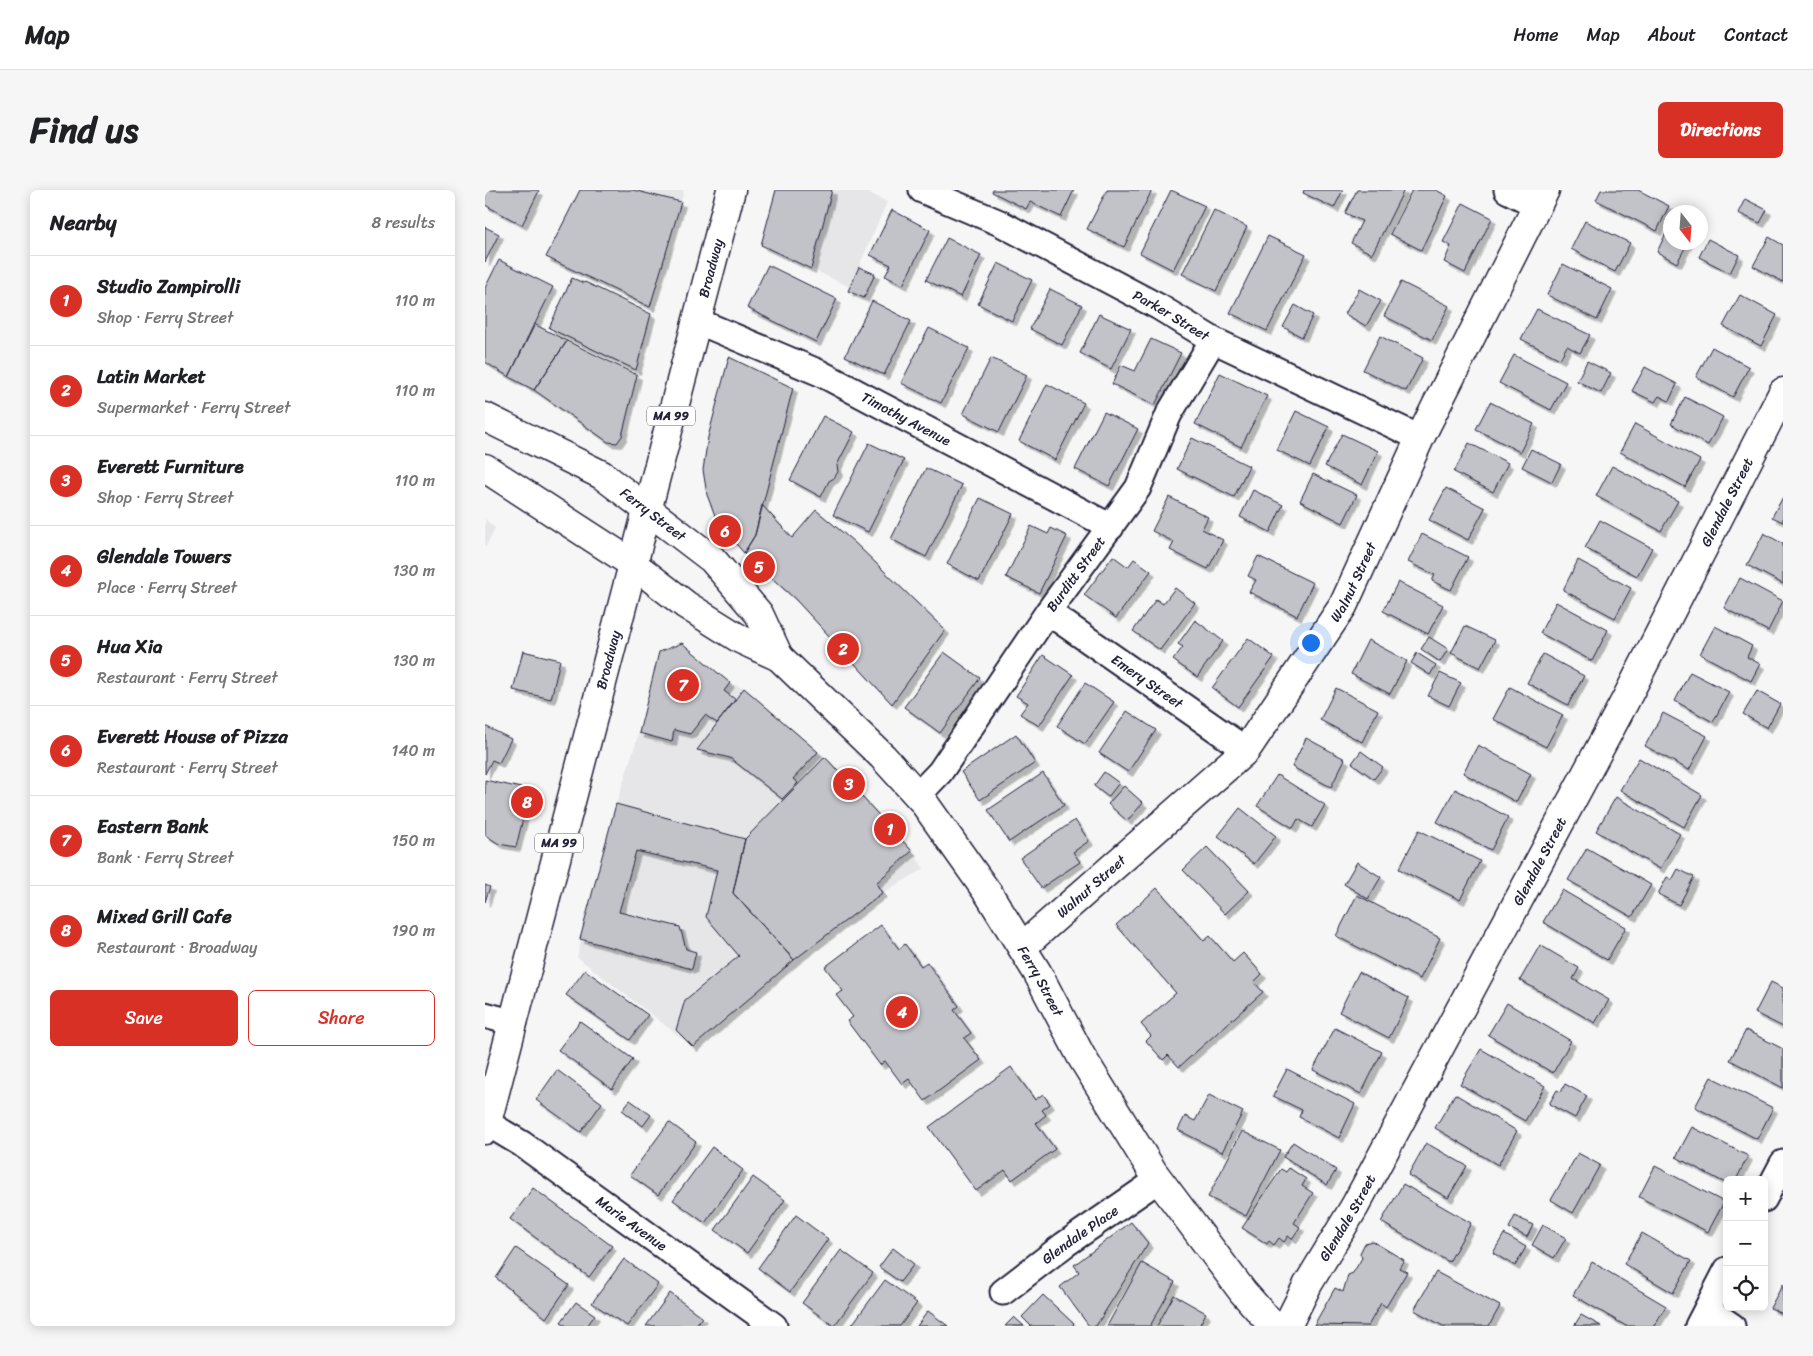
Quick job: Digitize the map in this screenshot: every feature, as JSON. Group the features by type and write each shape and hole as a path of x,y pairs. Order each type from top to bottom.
{"main road":[{"name":"Broadway","path":"486,1126 731,190"},
{"name":"Walnut Street","path":"1022,947 1246,750 1343,606 1420,438 1541,198"},
{"name":"Glendale Street","path":"1287,1326 1307,1284 1355,1206 1625,701 1783,392"},
{"name":"Ferry Street","path":"485,417 603,475 720,567 759,614 779,657"},
{"name":"Ferry Street","path":"485,468 633,564 686,605 740,639 779,657 883,757 918,796 965,858 1022,947 1081,1056 1158,1180 1243,1292 1273,1326"}],"street":[{"name":"Parker Street","path":"922,190 1000,223 1159,307 1213,340 1420,438"},
{"path":"1507,190 1541,198"},
{"name":"Timothy Avenue","path":"697,321 820,373 1111,527"},
{"name":"Burditt Street","path":"918,796 939,772 1048,612 1138,488 1169,414 1213,340"},
{"name":"Emery Street","path":"1048,612 1246,750"},
{"path":"485,1015 514,1023"},
{"name":"Marie Avenue","path":"486,1126 522,1144 774,1326"},
{"path":"1768,1191 1783,1163"},
{"name":"Glendale Place","path":"1003,1292 1064,1245 1158,1180"},
{"path":"1723,1278 1702,1317 1732,1326"}],"shaded area":[{"path":"633,190 684,190 681,202"},
{"path":"776,190 864,190 887,202 850,287 761,245"},
{"path":"485,519 495,528 485,548"},
{"path":"682,643 730,683 744,688 825,757 912,851 924,869 882,893 794,960 693,1047 577,957 613,814 639,733 659,652"}],"building":[{"path":"485,190 539,191 522,225 485,205"},
{"path":"580,190 633,190 681,202 650,307 546,257"},
{"path":"776,190 832,190 811,269 761,245"},
{"path":"993,190 1074,190 1061,217 1030,202 1026,209 992,192"},
{"path":"1107,190 1152,190 1124,247 1087,229"},
{"path":"1171,190 1205,206 1173,270 1140,253"},
{"path":"1304,190 1343,190 1334,208 1303,193"},
{"path":"1357,190 1404,190 1372,254 1351,243 1362,221 1345,213"},
{"path":"1412,190 1436,190 1447,196 1421,250 1390,234"},
{"path":"1601,190 1638,190 1667,205 1663,205 1663,218 1657,231 1596,200"},
{"path":"1745,199 1767,210 1760,223 1738,213"},
{"path":"1463,203 1492,218 1465,273 1444,262 1451,246 1443,242"},
{"path":"892,210 930,230 903,285 885,276 891,265 870,255"},
{"path":"1214,210 1247,227 1216,291 1182,274"},
{"path":"1585,221 1630,243 1615,272 1571,249"},
{"path":"485,227 499,234 485,262"},
{"path":"1268,236 1306,254 1267,331 1230,313"},
{"path":"1769,237 1783,245 1783,282 1753,266"},
{"path":"947,238 981,255 961,297 926,280"},
{"path":"1663,239 1663,250 1684,250 1677,263 1657,252"},
{"path":"1708,239 1739,255 1730,273 1699,257 1702,250 1708,250"},
{"path":"499,260 553,287 509,377 485,362 485,288"},
{"path":"998,263 1032,280 1012,321 978,304"},
{"path":"1563,264 1612,289 1597,320 1547,295"},
{"path":"768,265 837,299 816,342 747,308"},
{"path":"859,267 875,274 864,298 848,291"},
{"path":"572,278 585,282 651,314 636,370 549,328"},
{"path":"1401,282 1449,306 1432,340 1384,316"},
{"path":"1050,289 1082,305 1062,345 1030,329"},
{"path":"1359,289 1381,301 1366,326 1345,314"},
{"path":"1740,295 1777,315 1761,346 1723,326"},
{"path":"872,301 911,321 884,375 845,356"},
{"path":"1295,305 1313,315 1302,337 1283,327"},
{"path":"1537,309 1590,335 1580,353 1567,346 1560,359 1521,339"},
{"path":"1099,314 1131,329 1111,369 1080,353"},
{"path":"534,324 567,341 534,390 509,377"},
{"path":"929,328 969,348 941,403 901,383"},
{"path":"1380,336 1423,358 1406,391 1363,370"},
{"path":"1151,339 1181,353 1155,405 1112,384 1121,365 1135,371"},
{"path":"567,341 637,375 622,436 617,443 608,442 534,390"},
{"path":"1712,347 1749,367 1733,397 1696,377"},
{"path":"1514,355 1566,382 1551,410 1499,383"},
{"path":"729,357 793,388 755,535 744,553 716,518 707,495 703,470 708,437"},
{"path":"991,358 1027,375 999,432 963,414"},
{"path":"1587,361 1611,373 1601,393 1577,381"},
{"path":"1645,367 1677,384 1669,401 1659,396 1655,402 1632,391"},
{"path":"1220,373 1267,396 1241,447 1195,424"},
{"path":"1047,384 1084,403 1055,460 1019,441"},
{"path":"1685,397 1723,417 1708,445 1671,424"},
{"path":"1490,402 1534,424 1520,452 1476,429"},
{"path":"1296,411 1329,427 1310,466 1277,450"},
{"path":"1104,412 1138,429 1109,486 1075,469"},
{"path":"823,416 854,432 837,465 838,472 829,481 821,497 790,480"},
{"path":"1635,424 1700,460 1685,487 1620,452"},
{"path":"1342,434 1378,451 1362,485 1325,466"},
{"path":"1192,438 1249,466 1234,497 1177,469"},
{"path":"869,443 904,460 868,532 833,515"},
{"path":"1469,443 1508,463 1493,492 1454,472"},
{"path":"1531,449 1561,464 1552,482 1522,467"},
{"path":"1612,466 1678,501 1661,531 1596,496"},
{"path":"926,468 962,485 926,557 891,539"},
{"path":"1313,474 1357,495 1343,523 1300,501"},
{"path":"1446,488 1485,508 1468,540 1429,520"},
{"path":"1253,490 1283,505 1270,532 1240,517"},
{"path":"1169,497 1208,517 1202,529 1223,540 1208,569 1170,550 1174,542 1152,531"},
{"path":"1783,497 1783,522 1772,517"},
{"path":"980,498 1013,514 979,581 947,564"},
{"path":"762,505 792,538 816,510 854,542 945,630 892,704 795,599 744,553 755,535"},
{"path":"1600,520 1652,548 1637,576 1585,548"},
{"path":"1031,526 1048,534 1051,528 1067,536 1039,593 1006,577"},
{"path":"1764,533 1783,544 1783,584 1747,565"},
{"path":"1422,534 1468,557 1451,590 1432,581 1435,575 1408,562"},
{"path":"1113,556 1128,567 1134,559 1151,571 1116,618 1084,595"},
{"path":"1258,556 1313,583 1297,616 1249,592 1256,580 1248,576"},
{"path":"1578,560 1631,588 1615,618 1563,590"},
{"path":"1740,578 1783,601 1768,631 1724,608"},
{"path":"1398,582 1443,605 1428,634 1383,611"},
{"path":"1175,588 1195,603 1160,650 1133,631 1156,599 1163,604"},
{"path":"1556,602 1608,630 1592,661 1540,633"},
{"path":"1195,620 1223,641 1197,677 1173,660 1183,647 1178,644"},
{"path":"1465,626 1495,640 1480,668 1451,653"},
{"path":"1715,626 1752,646 1747,657 1760,664 1751,681 1700,654"},
{"path":"1429,637 1448,649 1440,662 1421,649"},
{"path":"1248,638 1274,657 1238,707 1212,688"},
{"path":"1368,640 1407,661 1390,694 1351,674"},
{"path":"682,643 730,683 724,691 736,700 717,723 705,715 690,734 674,730 672,742 639,733 659,652"},
{"path":"523,651 560,660 551,699 513,690"},
{"path":"944,652 980,678 940,733 904,707"},
{"path":"1417,653 1436,665 1430,675 1411,663"},
{"path":"1543,654 1584,676 1568,705 1527,683"},
{"path":"1043,655 1073,675 1039,726 1020,714 1028,703 1016,696"},
{"path":"1690,672 1729,692 1713,722 1675,701"},
{"path":"1440,673 1461,683 1449,706 1428,696"},
{"path":"1085,683 1114,702 1085,744 1057,726"},
{"path":"1510,687 1563,715 1546,747 1493,719"},
{"path":"744,688 818,752 793,779 798,783 782,799 730,758 697,750"},
{"path":"1336,688 1378,710 1362,742 1320,720"},
{"path":"1757,691 1780,704 1767,728 1743,714"},
{"path":"1127,711 1156,730 1128,772 1099,753"},
{"path":"1663,713 1707,736 1689,770 1645,746"},
{"path":"485,726 511,739 499,763 492,760 485,774"},
{"path":"1016,734 1035,763 980,800 961,772"},
{"path":"1306,738 1345,759 1331,787 1292,767"},
{"path":"1478,745 1531,774 1516,802 1463,773"},
{"path":"1361,751 1383,767 1374,779 1352,763"},
{"path":"825,757 912,851 876,883 882,893 794,960 733,893 745,839"},
{"path":"1639,758 1702,795 1684,827 1620,790"},
{"path":"1104,772 1119,783 1108,797 1094,786"},
{"path":"1043,773 1064,805 1009,842 988,810"},
{"path":"1277,775 1325,805 1312,827 1298,819 1293,828 1257,806"},
{"path":"485,780 530,790 516,847 499,844 485,835"},
{"path":"1124,786 1143,803 1127,821 1108,804"},
{"path":"1455,789 1508,817 1491,850 1437,822"},
{"path":"1616,797 1680,834 1660,869 1596,831"},
{"path":"616,804 745,839 733,893 794,960 693,1047 676,1030 685,1000 739,956 706,917 717,870 636,851 619,912 680,927 686,949 696,952 692,969 580,939"},
{"path":"1240,808 1276,836 1254,864 1218,836"},
{"path":"1075,820 1089,841 1073,852 1080,862 1041,888 1020,858"},
{"path":"1419,830 1480,861 1460,900 1399,869"},
{"path":"1207,847 1249,891 1225,914 1183,870"},
{"path":"1587,848 1651,885 1632,917 1568,880"},
{"path":"1357,862 1381,877 1368,899 1344,884"},
{"path":"1678,869 1694,877 1679,905 1658,894 1667,877 1672,880"},
{"path":"485,885 490,887 485,902"},
{"path":"1157,888 1204,941 1210,936 1233,962 1243,953 1262,974 1254,982 1263,992 1179,1067 1168,1055 1163,1060 1146,1041 1151,1036 1141,1024 1176,993 1116,925"},
{"path":"1562,890 1626,927 1607,960 1543,922"},
{"path":"1357,895 1440,938 1420,979 1336,936"},
{"path":"881,925 899,949 905,944 921,966 927,962 959,1006 954,1010 971,1033 964,1038 981,1060 925,1101 909,1079 902,1084 885,1061 880,1065 847,1021 853,1017 836,995 843,991 825,967"},
{"path":"1540,945 1579,968 1573,979 1609,1000 1595,1023 1520,980"},
{"path":"585,970 648,1015 630,1040 566,995"},
{"path":"1359,972 1409,998 1389,1038 1339,1012"},
{"path":"1771,982 1783,988 1783,1027 1755,1013"},
{"path":"1507,1003 1571,1041 1553,1073 1488,1035"},
{"path":"580,1021 633,1059 612,1089 558,1050"},
{"path":"1335,1028 1382,1052 1361,1094 1313,1070"},
{"path":"1746,1030 1783,1049 1783,1088 1730,1060"},
{"path":"1481,1049 1545,1086 1525,1121 1460,1084"},
{"path":"1011,1067 1035,1100 1043,1094 1050,1104 1042,1110 1046,1115 1036,1123 1055,1149 1012,1180 1005,1170 976,1191 929,1127"},
{"path":"1287,1069 1355,1104 1339,1138 1299,1117 1302,1110 1273,1096"},
{"path":"557,1070 602,1103 581,1132 536,1100"},
{"path":"1711,1077 1773,1108 1757,1139 1695,1107"},
{"path":"1565,1084 1587,1096 1575,1118 1549,1104 1557,1090 1561,1092"},
{"path":"1455,1094 1517,1131 1498,1165 1435,1128"},
{"path":"1209,1095 1243,1112 1222,1152 1178,1130 1185,1116 1195,1121"},
{"path":"630,1100 651,1115 643,1126 622,1110"},
{"path":"669,1122 696,1142 658,1195 630,1175"},
{"path":"1692,1127 1748,1156 1738,1176 1723,1176 1723,1182 1676,1157"},
{"path":"1242,1131 1280,1150 1246,1216 1208,1197"},
{"path":"1293,1142 1336,1170 1327,1185 1283,1157"},
{"path":"1426,1143 1467,1166 1448,1198 1408,1175"},
{"path":"712,1147 743,1170 705,1223 673,1200"},
{"path":"1578,1153 1600,1165 1573,1213 1551,1200"},
{"path":"1655,1166 1723,1201 1723,1204 1708,1232 1639,1197"},
{"path":"1289,1168 1306,1179 1302,1186 1313,1193 1294,1223 1300,1227 1292,1239 1288,1236 1284,1242 1279,1238 1274,1245 1269,1241 1267,1244 1242,1228 1281,1169 1286,1172"},
{"path":"753,1177 785,1200 747,1253 715,1230"},
{"path":"1403,1184 1471,1223 1449,1262 1381,1222"},
{"path":"533,1188 612,1246 589,1277 510,1219"},
{"path":"796,1215 828,1239 790,1292 758,1268"},
{"path":"1515,1216 1533,1225 1527,1237 1509,1228"},
{"path":"1131,1222 1148,1243 1096,1326 1089,1326 1060,1287 1079,1272 1074,1265"},
{"path":"1543,1225 1566,1238 1554,1258 1532,1245"},
{"path":"1642,1233 1691,1261 1673,1293 1624,1264"},
{"path":"1504,1234 1526,1247 1515,1266 1493,1253"},
{"path":"1372,1241 1404,1260 1399,1268 1407,1272 1386,1307 1381,1303 1368,1326 1314,1325 1335,1288 1343,1292 1348,1275 1353,1273 1362,1258 1360,1253 1365,1243"},
{"path":"516,1248 569,1285 546,1318 496,1278"},
{"path":"893,1248 914,1264 900,1282 879,1267"},
{"path":"841,1250 873,1273 834,1326 802,1303"},
{"path":"624,1259 658,1284 627,1326 592,1303"},
{"path":"1592,1262 1666,1306 1654,1326 1626,1326 1573,1295"},
{"path":"1142,1263 1175,1282 1150,1326 1107,1326"},
{"path":"1436,1272 1500,1306 1489,1326 1443,1326 1414,1310"},
{"path":"885,1280 917,1303 900,1326 851,1326"},
{"path":"1783,1284 1783,1314 1770,1308"},
{"path":"670,1293 702,1317 695,1326 646,1326"},
{"path":"1043,1295 1074,1324 1072,1326 1031,1326 1022,1317"},
{"path":"1174,1295 1206,1313 1199,1326 1157,1326"},
{"path":"576,1302 595,1315 587,1326 567,1326 561,1322"},
{"path":"928,1311 948,1326 917,1326"},
{"path":"1581,1315 1601,1326 1574,1326"},
{"path":"1014,1317 1024,1326 1005,1326"}],"place":[{"name":"Everett House of Pizza","path":"725,531"},
{"name":"Hua Xia","path":"759,567"},
{"name":"Latin Market","path":"843,649"},
{"name":"Eastern Bank","path":"683,685"},
{"name":"Everett Furniture","path":"849,784"},
{"name":"Mixed Grill Cafe","path":"527,802"},
{"name":"Studio Zampirolli","path":"890,829"},
{"name":"Glendale Towers","path":"902,1012"}]}
